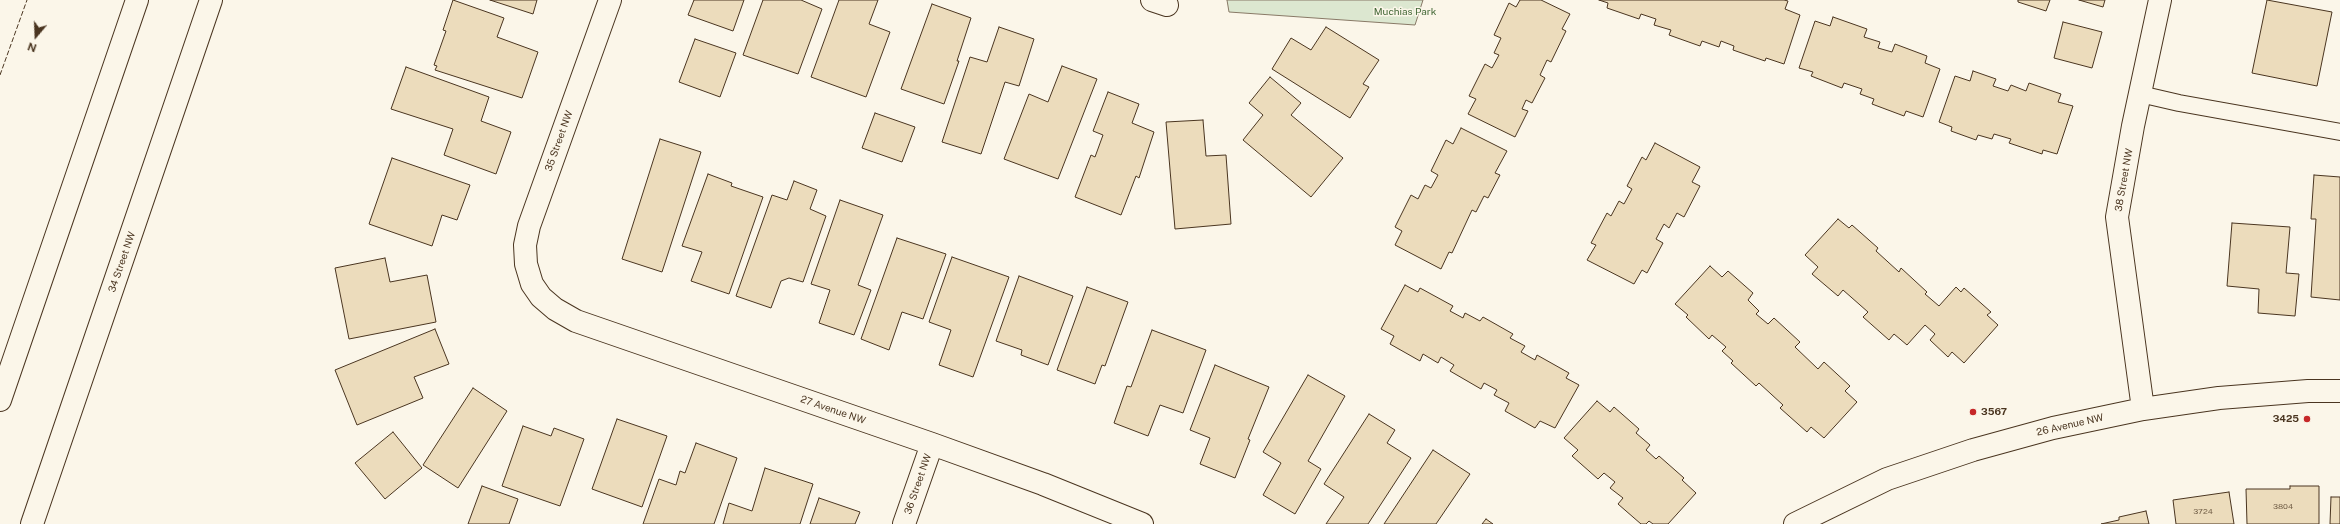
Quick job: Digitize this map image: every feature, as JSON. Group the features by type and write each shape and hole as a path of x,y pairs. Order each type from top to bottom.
{"street":[{"path":"0,400 137,0"},
{"name":"34 Street NW","path":"32,524 212,0"},
{"name":"35 Street NW","path":"532,284 526,264 525,245 529,226 610,0"},
{"name":"38 Street NW","path":"2143,409 2117,217 2140,94 2160,0"},
{"name":"27 Avenue NW","path":"532,284 555,309 576,321 932,444 1043,484 1142,524"},
{"name":"26 Avenue NW","path":"1804,519 1887,479 1973,450 2053,428 2143,409 2226,398 2308,391 2340,391"},
{"name":"36 Street NW","path":"904,524 932,444"}],"lane":[{"path":"2140,94 2179,104 2340,132"}],"green space":[{"name":"Muchias Park","path":"1227,0 1423,0 1415,25 1229,12"}],"building":[{"path":"453,0 504,18 497,37 538,52 522,98 435,70 437,66 434,65 446,31 443,30"},
{"path":"490,0 537,0 533,14"},
{"path":"694,0 744,0 733,31 688,15"},
{"path":"763,0 801,0 822,9 798,74 743,55"},
{"path":"839,0 878,0 869,24 890,32 866,97 811,77"},
{"path":"1520,0 1541,0 1570,14 1562,29 1566,31 1551,62 1547,60 1540,75 1545,78 1532,103 1526,100 1522,109 1528,111 1515,137 1468,114 1476,99 1469,96 1485,64 1492,68 1499,55 1494,53 1501,38 1494,35 1509,3 1516,7"},
{"path":"1599,0 1784,0 1788,1 1785,9 1800,15 1784,64 1766,58 1765,61 1733,50 1734,46 1721,41 1719,47 1702,41 1700,46 1669,35 1671,30 1654,25 1656,19 1641,14 1639,19 1607,8 1608,3"},
{"path":"2018,0 2050,0 2046,11 2018,2"},
{"path":"2079,0 2105,0 2103,7"},
{"path":"2267,0 2332,12 2317,86 2252,73"},
{"path":"932,4 971,18 957,61 959,61 944,104 901,89"},
{"path":"1833,17 1867,29 1864,37 1880,42 1878,48 1892,52 1895,44 1927,56 1925,63 1940,69 1923,117 1906,111 1904,116 1872,104 1874,99 1860,94 1862,89 1844,83 1842,88 1811,76 1813,72 1799,68 1815,21 1830,26"},
{"path":"2063,22 2102,32 2092,68 2054,58"},
{"path":"999,27 1034,39 1019,86 1005,82 981,154 942,142 970,57 987,62"},
{"path":"1326,27 1379,60 1363,84 1369,87 1350,118 1272,69 1291,38 1311,50"},
{"path":"695,39 736,53 720,97 679,82"},
{"path":"1062,66 1097,79 1058,179 1004,159 1029,94 1048,102"},
{"path":"406,67 489,97 481,121 511,132 496,174 444,155 453,129 391,109"},
{"path":"1973,71 1996,79 1993,86 2008,91 2011,85 2026,91 2029,83 2061,94 2058,102 2073,106 2057,154 2043,150 2042,154 2009,143 2011,139 1994,134 1992,139 1978,135 1976,140 1951,131 1952,127 1939,122 1955,76 1970,81"},
{"path":"1270,77 1301,103 1291,115 1343,158 1311,197 1243,140 1263,115 1249,103"},
{"path":"1108,92 1139,104 1132,123 1154,132 1139,178 1136,176 1121,215 1075,197 1091,155 1095,157 1103,135 1093,131"},
{"path":"875,113 915,127 902,162 862,148"},
{"path":"1203,120 1206,156 1226,155 1231,224 1175,229 1166,122"},
{"path":"1461,128 1507,151 1495,173 1500,175 1488,198 1484,196 1476,212 1472,210 1452,253 1449,252 1441,269 1395,245 1402,231 1395,227 1411,195 1418,199 1425,185 1431,188 1438,175 1431,171 1446,140 1453,144"},
{"path":"660,139 701,152 662,272 622,259"},
{"path":"1655,143 1700,167 1692,182 1700,186 1684,217 1677,213 1669,228 1664,224 1656,239 1663,243 1647,273 1642,270 1634,284 1587,260 1596,245 1591,243 1607,213 1611,216 1619,201 1624,204 1632,189 1627,186 1642,157 1646,160"},
{"path":"392,158 470,185 457,220 442,215 432,246 369,224"},
{"path":"708,174 732,183 731,186 763,197 729,294 691,281 702,252 682,246"},
{"path":"2314,175 2340,177 2340,300 2311,297 2316,219 2311,219"},
{"path":"794,181 817,190 810,209 826,216 803,282 789,278 781,281 771,308 736,296 772,195 787,200"},
{"path":"840,200 883,215 858,285 871,290 854,335 819,323 830,290 811,284"},
{"path":"1838,219 1849,228 1852,225 1878,248 1876,251 1899,272 1901,268 1927,292 1925,294 1939,306 1956,287 1961,292 1964,288 1991,312 1987,315 1998,325 1964,363 1952,352 1948,357 1930,340 1935,334 1925,325 1907,345 1894,334 1889,340 1863,317 1868,312 1843,290 1838,296 1812,274 1818,267 1805,255"},
{"path":"2232,223 2290,227 2286,273 2299,274 2295,316 2258,313 2259,289 2227,286"},
{"path":"897,238 946,254 923,319 902,312 889,350 861,339"},
{"path":"952,257 1009,277 973,377 939,365 951,330 929,322"},
{"path":"385,258 390,282 427,275 436,322 349,339 335,268"},
{"path":"1710,266 1722,277 1728,271 1753,293 1748,300 1759,311 1756,314 1768,324 1774,318 1800,342 1795,347 1818,369 1824,362 1850,386 1845,391 1857,402 1824,438 1811,427 1807,432 1780,408 1783,405 1759,383 1756,386 1731,363 1733,361 1722,351 1726,347 1712,335 1709,339 1686,317 1688,315 1675,304"},
{"path":"1019,276 1073,296 1048,365 1021,355 1022,350 996,341"},
{"path":"1405,285 1418,292 1420,288 1453,306 1450,311 1463,318 1465,313 1480,321 1483,317 1513,334 1510,338 1525,346 1521,352 1535,360 1537,355 1569,373 1566,378 1579,385 1555,428 1540,421 1535,428 1505,411 1509,403 1494,395 1497,390 1484,383 1481,389 1450,371 1454,365 1441,357 1438,363 1423,354 1420,361 1390,344 1394,336 1381,329"},
{"path":"1087,287 1128,302 1105,366 1102,365 1095,384 1057,370"},
{"path":"435,329 449,364 414,377 423,398 357,425 335,370"},
{"path":"1152,330 1206,350 1183,413 1160,405 1148,436 1114,423 1127,386 1131,387"},
{"path":"1215,365 1269,387 1248,439 1250,440 1235,478 1200,464 1210,438 1190,430"},
{"path":"1308,375 1345,396 1308,461 1321,469 1295,514 1263,495 1281,463 1263,452"},
{"path":"473,388 507,411 458,488 423,465"},
{"path":"1597,401 1610,412 1614,407 1639,429 1636,433 1650,445 1646,450 1656,459 1659,456 1684,478 1682,480 1696,493 1668,524 1653,524 1649,521 1646,524 1641,524 1618,504 1623,498 1610,488 1615,482 1604,473 1598,479 1572,456 1578,450 1564,438"},
{"path":"1369,414 1395,430 1387,443 1411,458 1368,524 1326,524 1344,497 1324,484"},
{"path":"617,419 667,436 642,507 592,489"},
{"path":"523,426 551,436 554,428 584,439 560,506 502,486"},
{"path":"393,432 422,468 385,499 355,463"},
{"path":"696,443 737,458 714,524 643,524 659,479 676,485 680,471 685,473"},
{"path":"1433,450 1470,474 1436,524 1384,524"},
{"path":"765,468 813,484 800,524 723,524 729,503 752,511"},
{"path":"482,486 518,499 509,524 468,524"},
{"path":"2290,486 2319,486 2319,524 2247,524 2246,489 2290,489"},
{"path":"2229,492 2234,524 2176,524 2173,500"},
{"path":"2331,497 2340,497 2340,524 2330,524"},
{"path":"819,498 860,512 855,524 810,524"},
{"path":"2146,511 2149,524 2101,524 2119,520 2119,517"},
{"path":"1486,519 1493,524 1482,524"}],"fence":[{"path":"0,75 27,0"}],"place":[{"name":"3567","path":"1973,412"},
{"name":"3425","path":"2307,419"}]}
